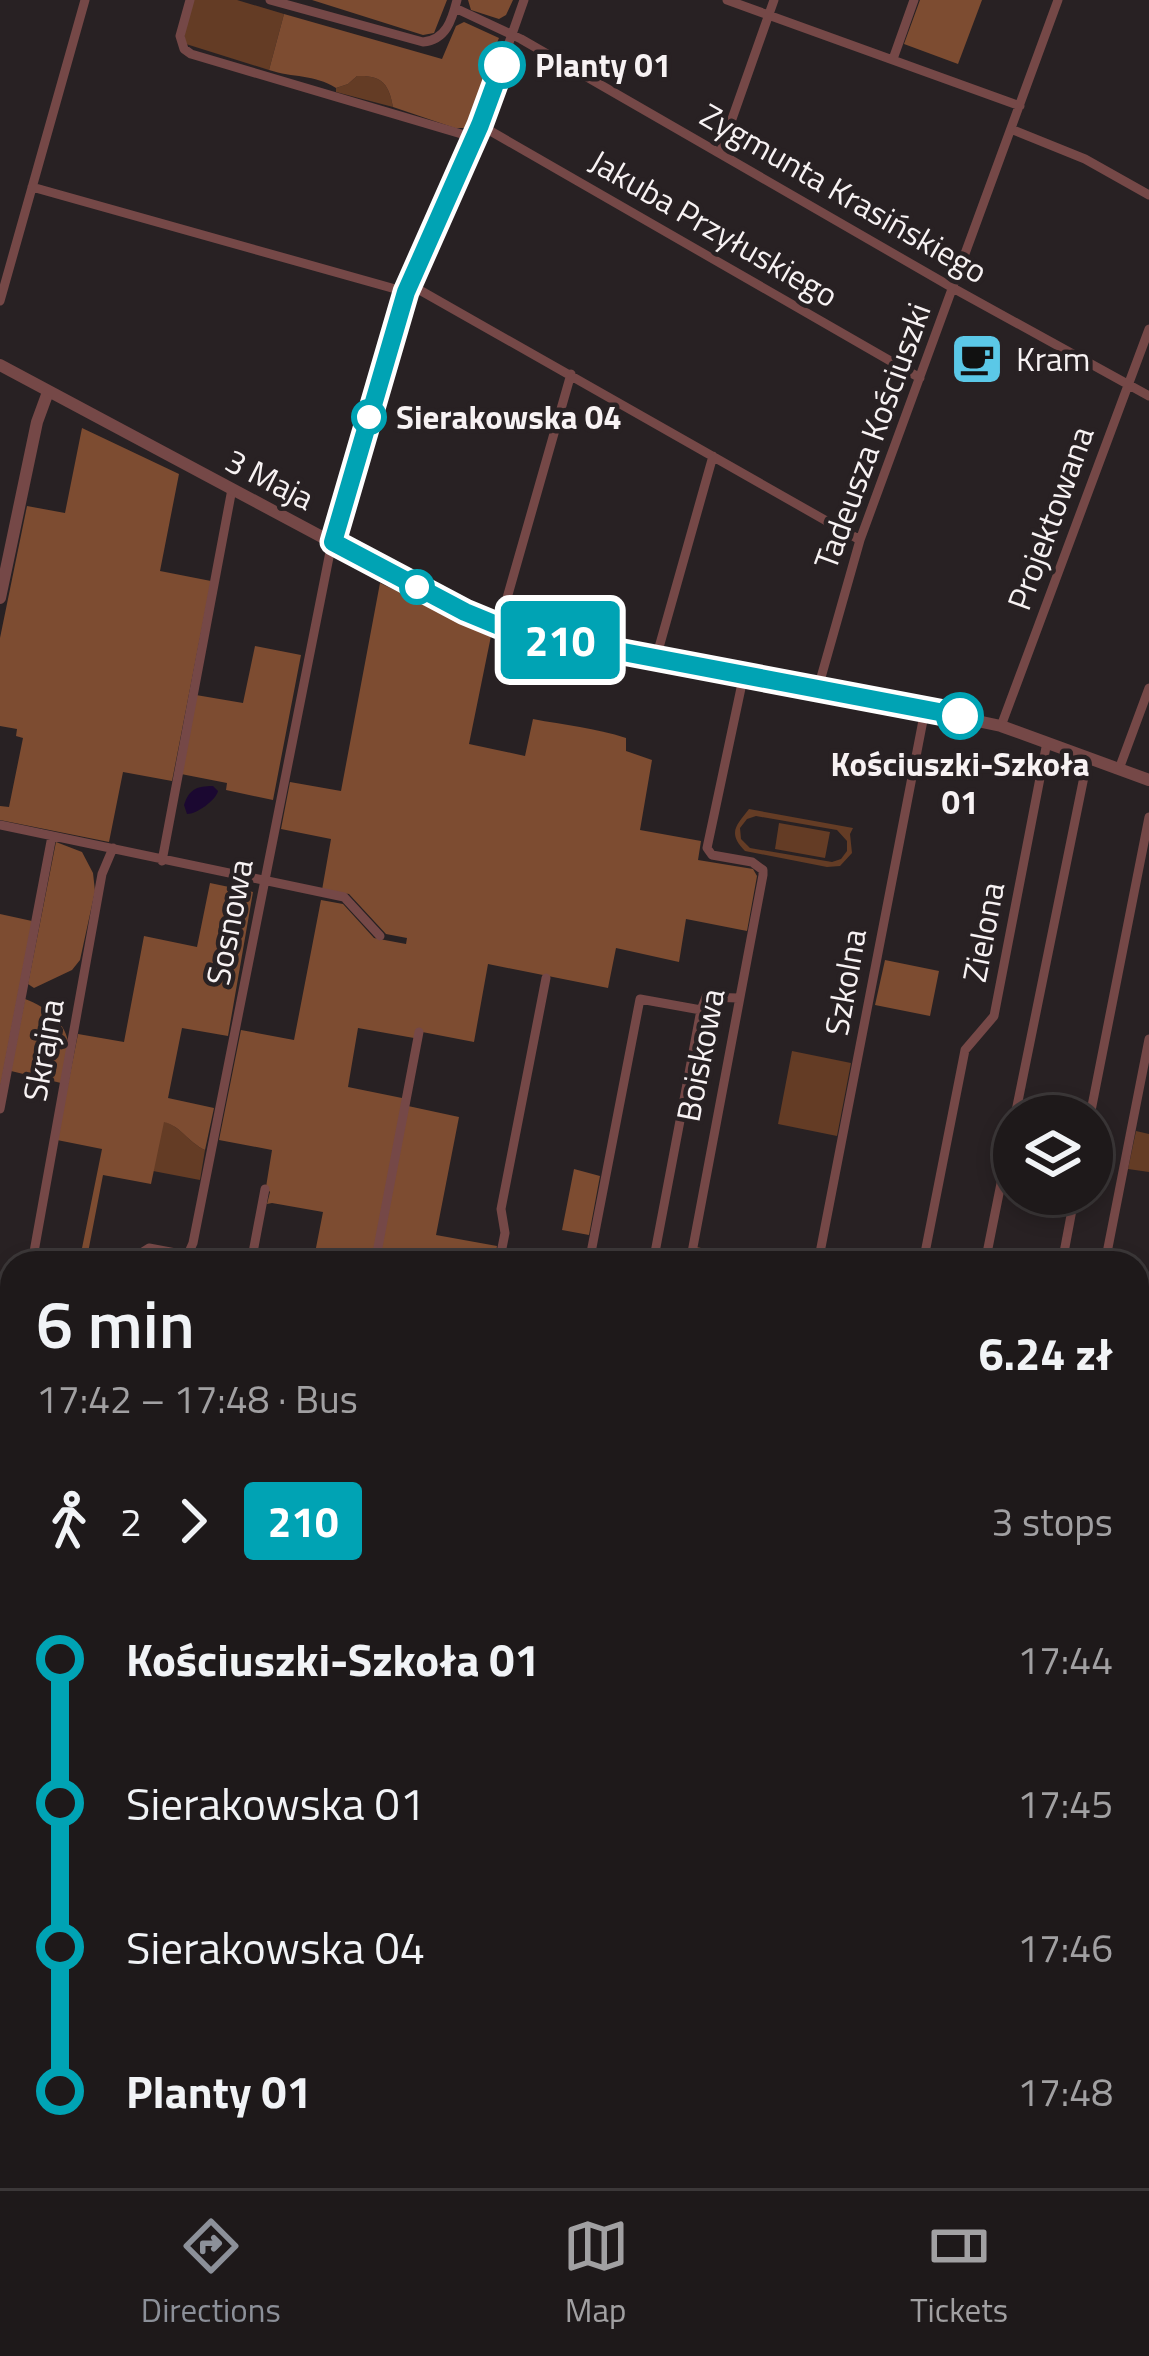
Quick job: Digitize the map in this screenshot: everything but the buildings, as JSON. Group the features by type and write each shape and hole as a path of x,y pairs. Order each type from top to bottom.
{"street":[{"path":"0,301 85,0"},
{"path":"190,0 180,36 184,50 191,54 475,138"},
{"path":"269,0 423,42 447,30 456,4"},
{"name":"Sosnowa","path":"189,1251 333,542 408,288 475,138 524,0"},
{"path":"727,0 1020,106"},
{"path":"720,153 774,0"},
{"path":"893,59 914,0"},
{"name":"Tadeusza Kościuszki","path":"818,688 860,540 1058,0"},
{"name":"Zygmunta Krasińskiego","path":"456,4 1149,396"},
{"name":"Jakuba Przyłuskiego","path":"480,125 920,378"},
{"path":"1011,129 1085,159 1149,195"},
{"path":"32,187 408,288 571,374 860,540"},
{"name":"Projektowana","path":"1001,726 1149,329"},
{"name":"3 Maja","path":"0,365 499,626 1001,726 1149,780"},
{"path":"499,626 571,374"},
{"path":"0,598 37,422 48,392"},
{"path":"656,658 713,456"},
{"path":"162,861 232,489"},
{"name":"Boiskowa","path":"691,1251 763,875 752,862 712,855 707,848 744,674"},
{"path":"1119,769 1149,688"},
{"name":"Szkolna","path":"820,1251 925,710"},
{"name":"Zielona","path":"925,1251 965,1050 994,1016 1047,742"},
{"path":"1019,1095 1088,758"},
{"path":"1094,1095 1149,817"},
{"path":"0,825 344,897 380,937"},
{"path":"0,1109 52,836"},
{"name":"Skrajna","path":"34,1251 103,874 113,848"},
{"path":"502,1251 501,1209 546,978"},
{"path":"655,1251 701,1010 706,998 738,998"},
{"path":"591,1251 640,999 701,1010"},
{"path":"377,1251 418,1032"},
{"path":"1108,1251 1149,1039"},
{"path":"253,1251 265,1189"},
{"path":"987,1251 995,1215"},
{"path":"1064,1251 1071,1215"}],"shaded area":[{"path":"194,0 237,0 284,14 269,70 186,44 184,34"},
{"path":"312,0 447,0 434,33 423,35"},
{"path":"468,0 513,0 499,19 471,10"},
{"path":"920,0 982,0 958,64 904,44"},
{"path":"284,14 442,59 456,26 464,22 499,38 490,58 489,77 467,128 455,128 393,107 386,87 373,77 357,76 336,88 269,70"},
{"path":"357,76 383,82 393,107 336,92"},
{"path":"82,428 179,474 160,571 211,581 172,781 123,772 109,842 0,820 0,806 9,807 23,738 16,736 17,729 0,726 0,638 27,506 65,513"},
{"path":"380,583 491,636 469,744 525,756 533,719 626,738 626,751 652,760 640,830 701,841 698,860 753,869 757,876 747,931 686,919 679,962 616,948 608,988 488,964 474,1042 417,1031 414,1038 358,1028 348,1087 459,1117 436,1235 497,1246 496,1251 315,1251 323,1212 267,1204 272,1150 219,1140 241,1030 294,1040 321,900 343,904 374,938 406,944 407,938 386,934 349,894 322,890 331,839 281,829 290,782 341,791"},
{"path":"255,646 301,655 273,800 226,790 227,783 181,774 196,695 243,703"},
{"path":"213,786 218,791 214,798 187,814 184,805 191,792"},
{"path":"749,809 853,828 852,853 840,866 827,867 745,851 735,833","holes":["756,816 837,830 847,841 847,851 832,862 750,848 741,839 740,828"]},
{"path":"779,823 830,832 825,858 775,849"},
{"path":"56,842 82,852 93,873 95,891 80,960 72,970 34,988 28,984"},
{"path":"210,883 253,892 228,1036 182,1028 168,1098 214,1108 205,1150 164,1122 151,1184 103,1175 88,1251 81,1251 102,1149 57,1140 78,1034 124,1042 144,936 197,947"},
{"path":"0,914 32,921 0,1088"},
{"path":"885,960 939,971 930,1016 875,1005"},
{"path":"25,999 52,1015 66,1034 68,1052 61,1083 11,1071"},
{"path":"792,1051 851,1063 837,1136 778,1124"},
{"path":"163,1121 205,1150 200,1180 153,1171"},
{"path":"1136,1131 1149,1134 1149,1172 1128,1169"},
{"path":"574,1169 600,1176 589,1235 562,1230"}],"bus line":[{"name":"210","path":"502,65 406,292 333,542 499,626 960,716"}],"place":[{"name":"Planty 01","path":"502,65"},
{"name":"Kram","path":"977,359"},
{"name":"Sierakowska 04","path":"369,417"},
{"name":"Kościuszki-Szkoła 01","path":"960,716"}]}
